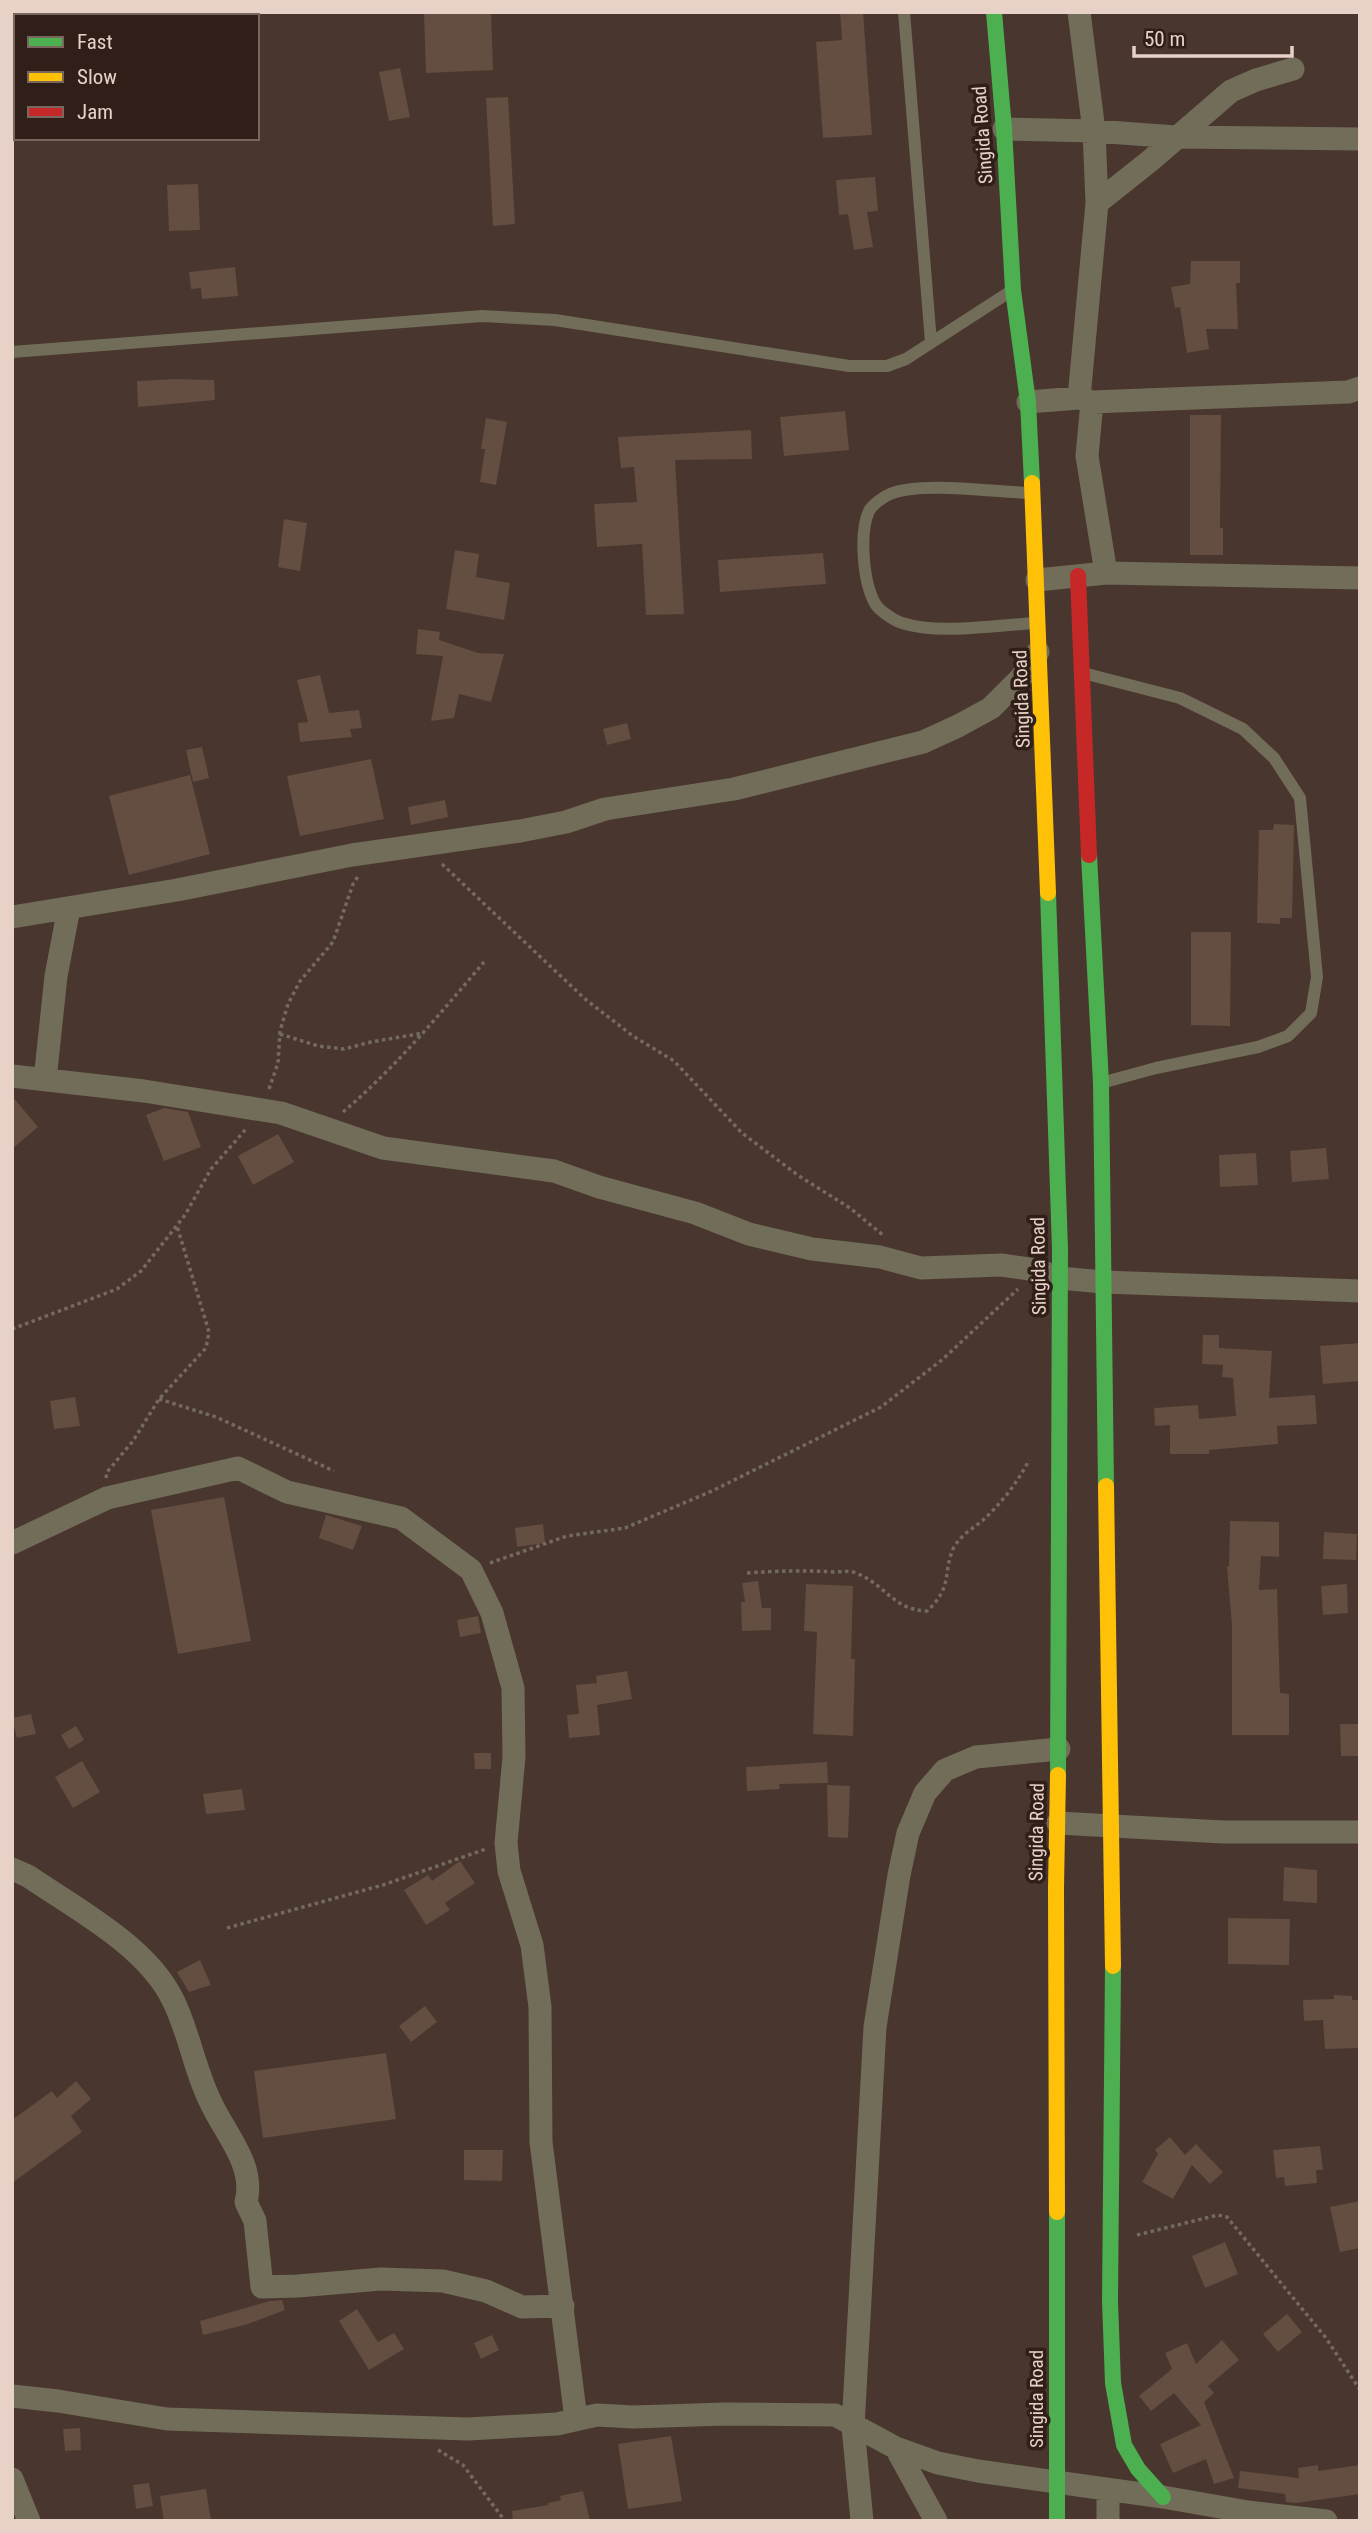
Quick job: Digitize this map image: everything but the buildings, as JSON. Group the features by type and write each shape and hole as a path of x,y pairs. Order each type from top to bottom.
{"main road":[{"name":"Singida Road","path":"994,12 1013,290 1028,402 1040,649 1060,1278 1057,2521"},
{"path":"1079,576 1086,789 1101,1083 1110,1826 1114,1922 1112,2377 1121,2439 1134,2465 1163,2497"}],"street":[{"path":"1079,12 1094,131 1097,203 1086,400 1087,456 1106,573"},
{"path":"1097,203 1231,91 1293,69"},
{"path":"1004,130 1094,131 1176,137 1360,139"},
{"path":"1028,402 1348,393 1360,388"},
{"path":"1037,580 1106,573 1360,578"},
{"path":"12,917 177,890 352,855 520,831 566,822 605,809 734,789 923,742 991,708 1021,678 1040,649"},
{"path":"45,1080 56,976 69,908"},
{"path":"12,1076 144,1091 281,1113 383,1148 554,1171 598,1187 695,1213 749,1234 812,1249 880,1257 921,1268 1001,1265 1037,1270 1060,1278 1103,1282 1360,1291"},
{"path":"12,1543 107,1498 238,1468 287,1493 401,1518 471,1570 492,1613 513,1688 514,1757 506,1843 509,1871 532,1945 540,2007 541,2142 576,2419"},
{"path":"862,2521 853,2427 875,2027 908,1833 925,1793 945,1770 976,1757 1059,1749"},
{"path":"1058,1824 1223,1832 1360,1832"},
{"path":"12,1868 29,1876 136,1953 159,1978 173,2000 200,2080 243,2163 248,2194 246,2202 255,2221 262,2287 380,2278 443,2281 486,2291 522,2307 563,2306"},
{"path":"12,2396 167,2419 468,2429 557,2424 597,2415 835,2416 896,2448 938,2463 978,2472 1057,2481 1326,2521"},
{"path":"896,2448 936,2521"},
{"path":"12,2479 29,2521"},
{"path":"1108,2490 1108,2521"}],"lane":[{"path":"904,12 931,342"},
{"path":"12,352 482,316 555,320 849,366 887,366 906,359 1013,290"},
{"path":"1032,494 932,489 903,490 887,495 870,509 863,533 864,559 865,572 877,606 900,623 934,628 1039,623"},
{"path":"1083,673 1180,698 1243,729 1274,758 1300,798 1317,977 1311,1013 1288,1036 1258,1047 1156,1068 1101,1083"}],"path":[{"path":"425,844 460,883 513,929 584,999 634,1036 674,1061 742,1133 850,1208 886,1237"},
{"path":"12,1329 117,1289 141,1271 177,1226 211,1169 261,1110 278,1063 280,1034 288,1004 300,981 333,942 353,884 364,870"},
{"path":"326,1127 379,1082 484,962"},
{"path":"280,1034 318,1046 344,1049 424,1033"},
{"path":"107,1498 107,1472 133,1441 159,1399 206,1349 209,1340 205,1312 195,1289 177,1226"},
{"path":"471,1570 567,1536 625,1528 712,1491 881,1407 943,1359 1037,1270"},
{"path":"159,1399 216,1417 334,1471"},
{"path":"747,1573 796,1569 853,1572 867,1578 899,1605 914,1611 927,1611 944,1589 954,1548 963,1535 982,1521 1001,1501 1030,1456"},
{"path":"227,1928 383,1885 506,1843"},
{"path":"1111,2239 1178,2227 1218,2215 1227,2217 1326,2338 1360,2390"},
{"path":"432,2446 463,2465 505,2521"}],"traffic: fast":[{"path":"994,12 1013,290 1028,402 1032,483"},
{"path":"1089,855 1101,1083 1106,1486"},
{"path":"1048,893 1060,1249 1058,1775"},
{"path":"1113,1966 1110,2301 1113,2383 1124,2445 1138,2469 1163,2497"},
{"path":"1057,2212 1057,2521"}],"traffic: slow":[{"path":"1032,483 1048,893"},
{"path":"1106,1486 1113,1966"},
{"path":"1057,2212 1058,1775"}],"traffic: jam":[{"path":"1078,576 1089,855"}]}
